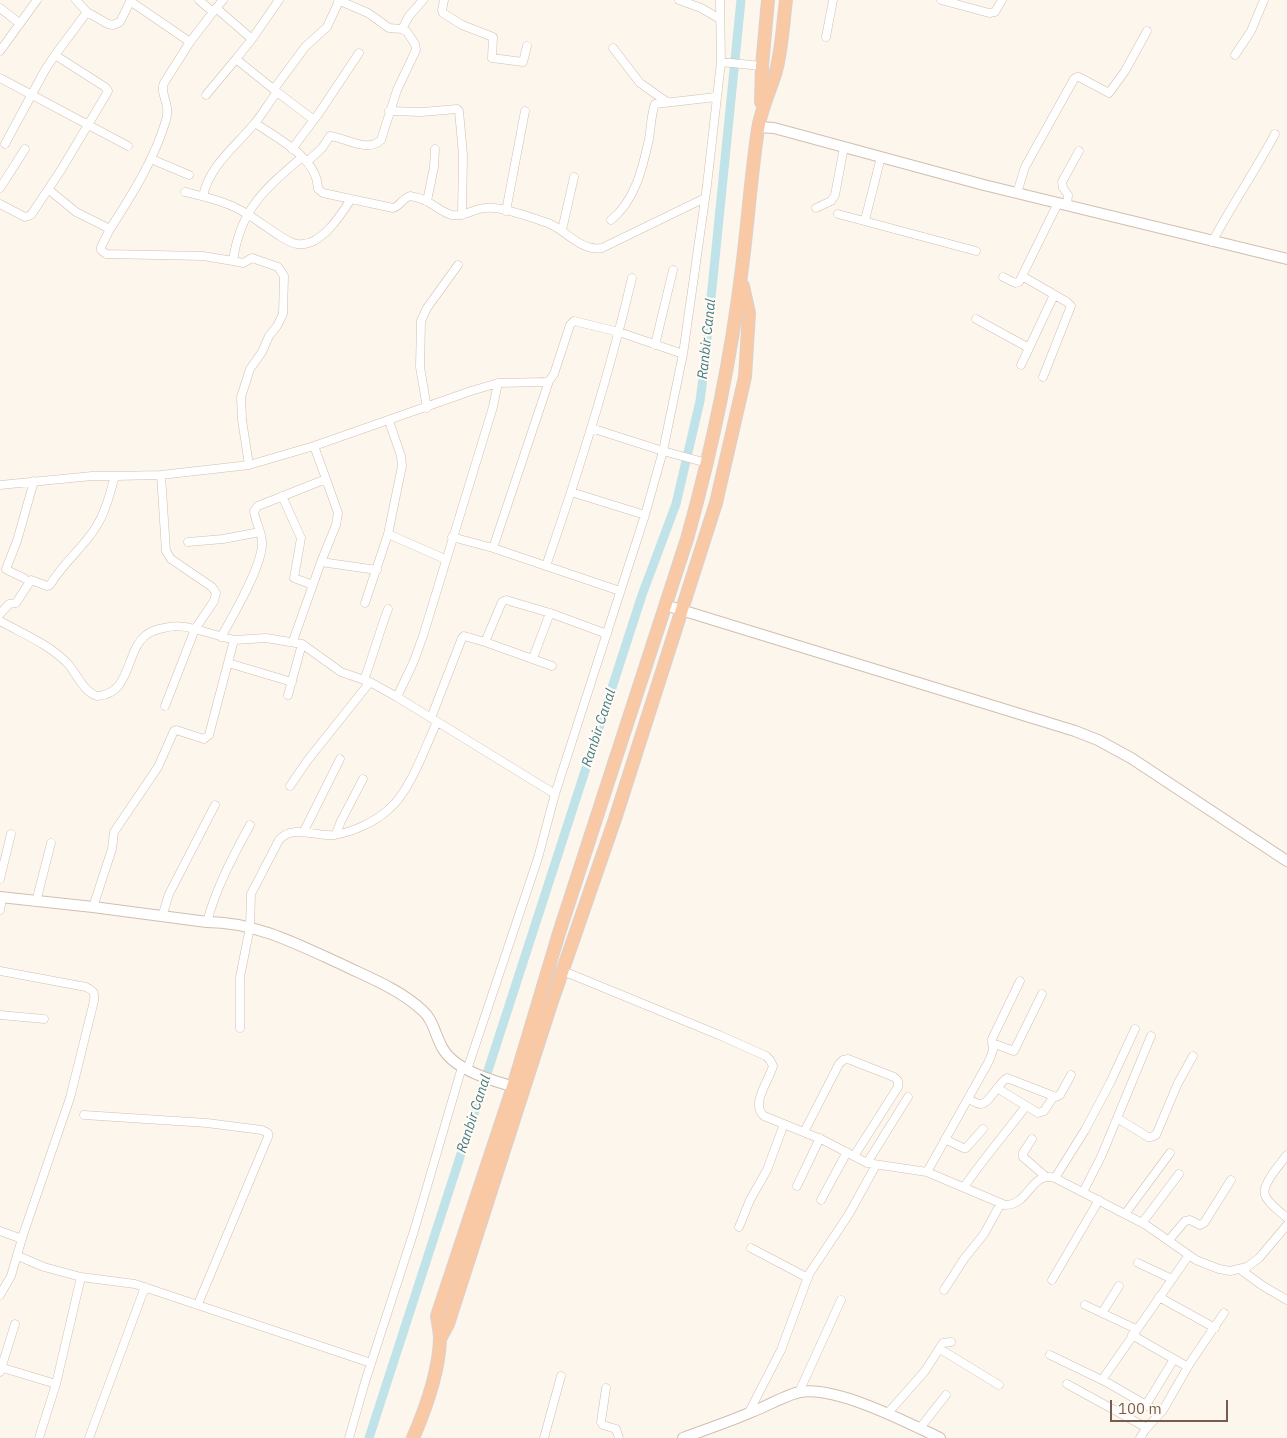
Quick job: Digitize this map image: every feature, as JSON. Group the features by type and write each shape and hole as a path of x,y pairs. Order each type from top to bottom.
{"highway":[{"path":"761,112 762,66 768,0"},
{"path":"415,1437 433,1378 440,1339 448,1324 519,1088 559,933 687,538 701,462 720,401 742,275 758,127 778,61 786,0"},
{"path":"519,1088 563,971 615,819 716,503 744,376 749,313 742,275"}],"street":[{"path":"0,51 37,0"},
{"path":"76,0 87,12 113,25 120,22 130,1 190,42"},
{"path":"198,0 252,39"},
{"path":"223,0 190,42 163,86 168,113 151,159 123,210 110,229 101,250 106,254 203,256 243,262 252,258 278,267 284,276 282,314 262,352 250,369 241,398 243,430 249,465"},
{"path":"206,94 252,39 279,0"},
{"path":"203,196 208,179 214,170 255,123 304,47 327,27 338,0 368,13 389,28 402,29 410,35 416,47 396,90 381,140 377,144 354,144 330,136 322,148 269,185 247,214 236,239 233,261"},
{"path":"402,29 409,16 423,0"},
{"path":"444,0 443,13 462,25 493,37 492,58 523,62 527,46"},
{"path":"679,0 701,8 720,19"},
{"path":"349,1438 464,1068 538,858 555,794 645,515 663,451 683,354 705,198 716,97 725,63 720,19 720,0"},
{"path":"826,37 833,0"},
{"path":"941,0 993,13 1002,0"},
{"path":"1235,55 1251,31 1264,0"},
{"path":"0,8 19,23"},
{"path":"5,144 45,70 87,12"},
{"path":"1018,187 1025,167 1042,134 1075,77 1079,77 1109,93 1125,71 1147,31"},
{"path":"613,48 640,83 667,102"},
{"path":"292,149 359,53"},
{"path":"0,204 25,217 29,216 62,170 108,91 105,87 55,55"},
{"path":"236,59 314,120"},
{"path":"725,63 762,66"},
{"path":"0,78 128,146"},
{"path":"611,220 618,214 633,192 642,167 654,106 667,102 716,97"},
{"path":"389,111 422,112 457,109 459,111 463,155 462,215"},
{"path":"506,211 525,111"},
{"path":"255,123 304,159 318,178 318,189 321,192 393,208 397,207 403,199 410,196 426,201 448,214 462,215 485,208 506,211 550,224 589,248 602,248 705,198"},
{"path":"758,127 774,128 881,157 1018,187 1212,242 1287,259"},
{"path":"1212,242 1275,134"},
{"path":"816,208 831,201 836,195 844,147"},
{"path":"0,188 25,149"},
{"path":"426,201 434,167 435,149"},
{"path":"1003,277 1016,283 1019,282 1065,201 1062,182 1079,151"},
{"path":"865,220 881,157"},
{"path":"151,159 189,175"},
{"path":"562,230 574,177"},
{"path":"48,189 76,212 110,229"},
{"path":"185,192 230,205 291,242 304,244 318,238 334,224 351,199"},
{"path":"838,214 976,250"},
{"path":"427,408 421,369 420,329 423,314 458,265"},
{"path":"655,345 673,270"},
{"path":"1022,276 1069,303 1071,308 1043,377"},
{"path":"546,566 591,428 619,332 632,278"},
{"path":"1021,365 1054,294"},
{"path":"976,319 1029,348"},
{"path":"493,548 549,381 557,366 572,322 576,321 619,332 683,354"},
{"path":"0,485 102,475 161,475 249,465 314,446 427,408 470,391 498,383 540,383 549,381"},
{"path":"397,697 414,662 423,636 490,416 498,383"},
{"path":"365,603 388,534 402,466 401,456 389,421"},
{"path":"591,428 701,462"},
{"path":"293,641 336,525 338,513 314,446"},
{"path":"161,475 166,551 171,559 212,587 216,593 214,601 195,630 165,706"},
{"path":"0,614 9,604 16,603 31,580 47,586 50,585 96,526 103,513 115,476"},
{"path":"221,637 256,568 262,546 254,514 255,508 326,478"},
{"path":"24,578 6,569 34,481"},
{"path":"571,492 645,515"},
{"path":"282,496 301,538 294,578 313,585"},
{"path":"188,542 260,532"},
{"path":"388,534 445,559"},
{"path":"452,537 493,548 620,591"},
{"path":"321,562 377,570"},
{"path":"485,642 504,600 510,600 550,613 607,634"},
{"path":"665,605 1075,731 1098,740 1131,758 1287,861"},
{"path":"290,786 367,681 378,633 388,609"},
{"path":"533,658 550,613"},
{"path":"0,622 45,646 68,664 89,691 97,696 109,694 118,686 144,635 159,629 179,626 234,640 266,638 293,641 302,644 335,668 367,681 397,697 555,794"},
{"path":"240,1028 240,976 250,927 251,894 279,840 285,835 304,831 322,835 336,834 371,823 394,805 409,782 434,720 462,638 465,636 552,666"},
{"path":"93,907 112,849 114,832 158,767 172,732 176,730 204,739 209,736 234,640"},
{"path":"288,695 302,644"},
{"path":"228,663 292,682"},
{"path":"304,831 340,759"},
{"path":"336,834 363,779"},
{"path":"162,917 170,894 215,805"},
{"path":"207,922 211,905 221,881 250,825"},
{"path":"0,879 11,834"},
{"path":"36,902 51,843"},
{"path":"0,910 1,898 93,907 162,917 223,922 250,927 286,939 379,982 413,1002 428,1015 444,1050 453,1061 464,1068 519,1088"},
{"path":"0,971 86,987 93,990 95,995 70,1098 11,1276 0,1295"},
{"path":"563,971 766,1056 773,1066 758,1102 758,1109 764,1116 820,1138 868,1163 927,1172 1005,1205 1016,1203 1025,1196 1036,1182 1045,1176"},
{"path":"927,1172 989,1061 993,1050 994,1034 1020,982"},
{"path":"992,1044 1014,1051 1042,994"},
{"path":"0,1015 44,1019"},
{"path":"1055,1178 1085,1130 1110,1083 1135,1029"},
{"path":"1083,1192 1101,1157 1151,1036"},
{"path":"1117,1118 1148,1137 1156,1135 1178,1083 1193,1056"},
{"path":"804,1132 839,1064 843,1060 848,1059 894,1078 898,1082 898,1086 821,1200"},
{"path":"969,1099 982,1104 986,1102 1002,1080 1010,1078 1056,1097 1060,1095 1071,1075"},
{"path":"997,1088 1038,1113 1042,1113 1054,1096"},
{"path":"868,1163 908,1097"},
{"path":"964,1188 1026,1106"},
{"path":"84,1115 207,1123 262,1130 268,1133 246,1191 198,1304"},
{"path":"739,1227 750,1200 766,1170 784,1124"},
{"path":"945,1139 965,1149 983,1129"},
{"path":"797,1186 820,1138"},
{"path":"1032,1139 1022,1153 1023,1157 1045,1176 1055,1178 1142,1223 1207,1266 1219,1269 1241,1270 1253,1264 1287,1225"},
{"path":"1125,1214 1170,1153"},
{"path":"1287,1155 1266,1184 1264,1191 1267,1199 1287,1218"},
{"path":"748,1414 781,1350 814,1265 849,1214 876,1165"},
{"path":"1142,1223 1179,1174"},
{"path":"1169,1240 1186,1221 1190,1220 1200,1225 1204,1223 1231,1180"},
{"path":"1052,1280 1098,1200"},
{"path":"944,1290 964,1259 984,1234 1001,1203"},
{"path":"0,1231 22,1240"},
{"path":"751,1248 808,1278"},
{"path":"1102,1380 1189,1255"},
{"path":"18,1256 44,1267 81,1277 145,1287 371,1363"},
{"path":"1138,1263 1172,1279"},
{"path":"1241,1270 1287,1300"},
{"path":"39,1438 56,1384 81,1277"},
{"path":"1102,1313 1119,1286"},
{"path":"89,1438 145,1287"},
{"path":"1159,1297 1214,1328"},
{"path":"800,1392 842,1300"},
{"path":"1085,1305 1134,1332 1188,1367"},
{"path":"1140,1438 1160,1413 1224,1313"},
{"path":"15,1324 0,1369 56,1384"},
{"path":"887,1414 925,1371 944,1342 951,1342"},
{"path":"940,1349 999,1385"},
{"path":"1050,1354 1102,1380 1160,1413"},
{"path":"1146,1405 1174,1359"},
{"path":"544,1438 560,1376"},
{"path":"1067,1384 1147,1428"},
{"path":"606,1388 601,1422 603,1425 616,1429 619,1438"},
{"path":"683,1438 800,1392 836,1394 940,1438"},
{"path":"920,1428 946,1395"}],"waterway":[{"name":"Ranbir Canal","path":"369,1438 642,595 676,504 700,401 703,378 741,0"}]}
